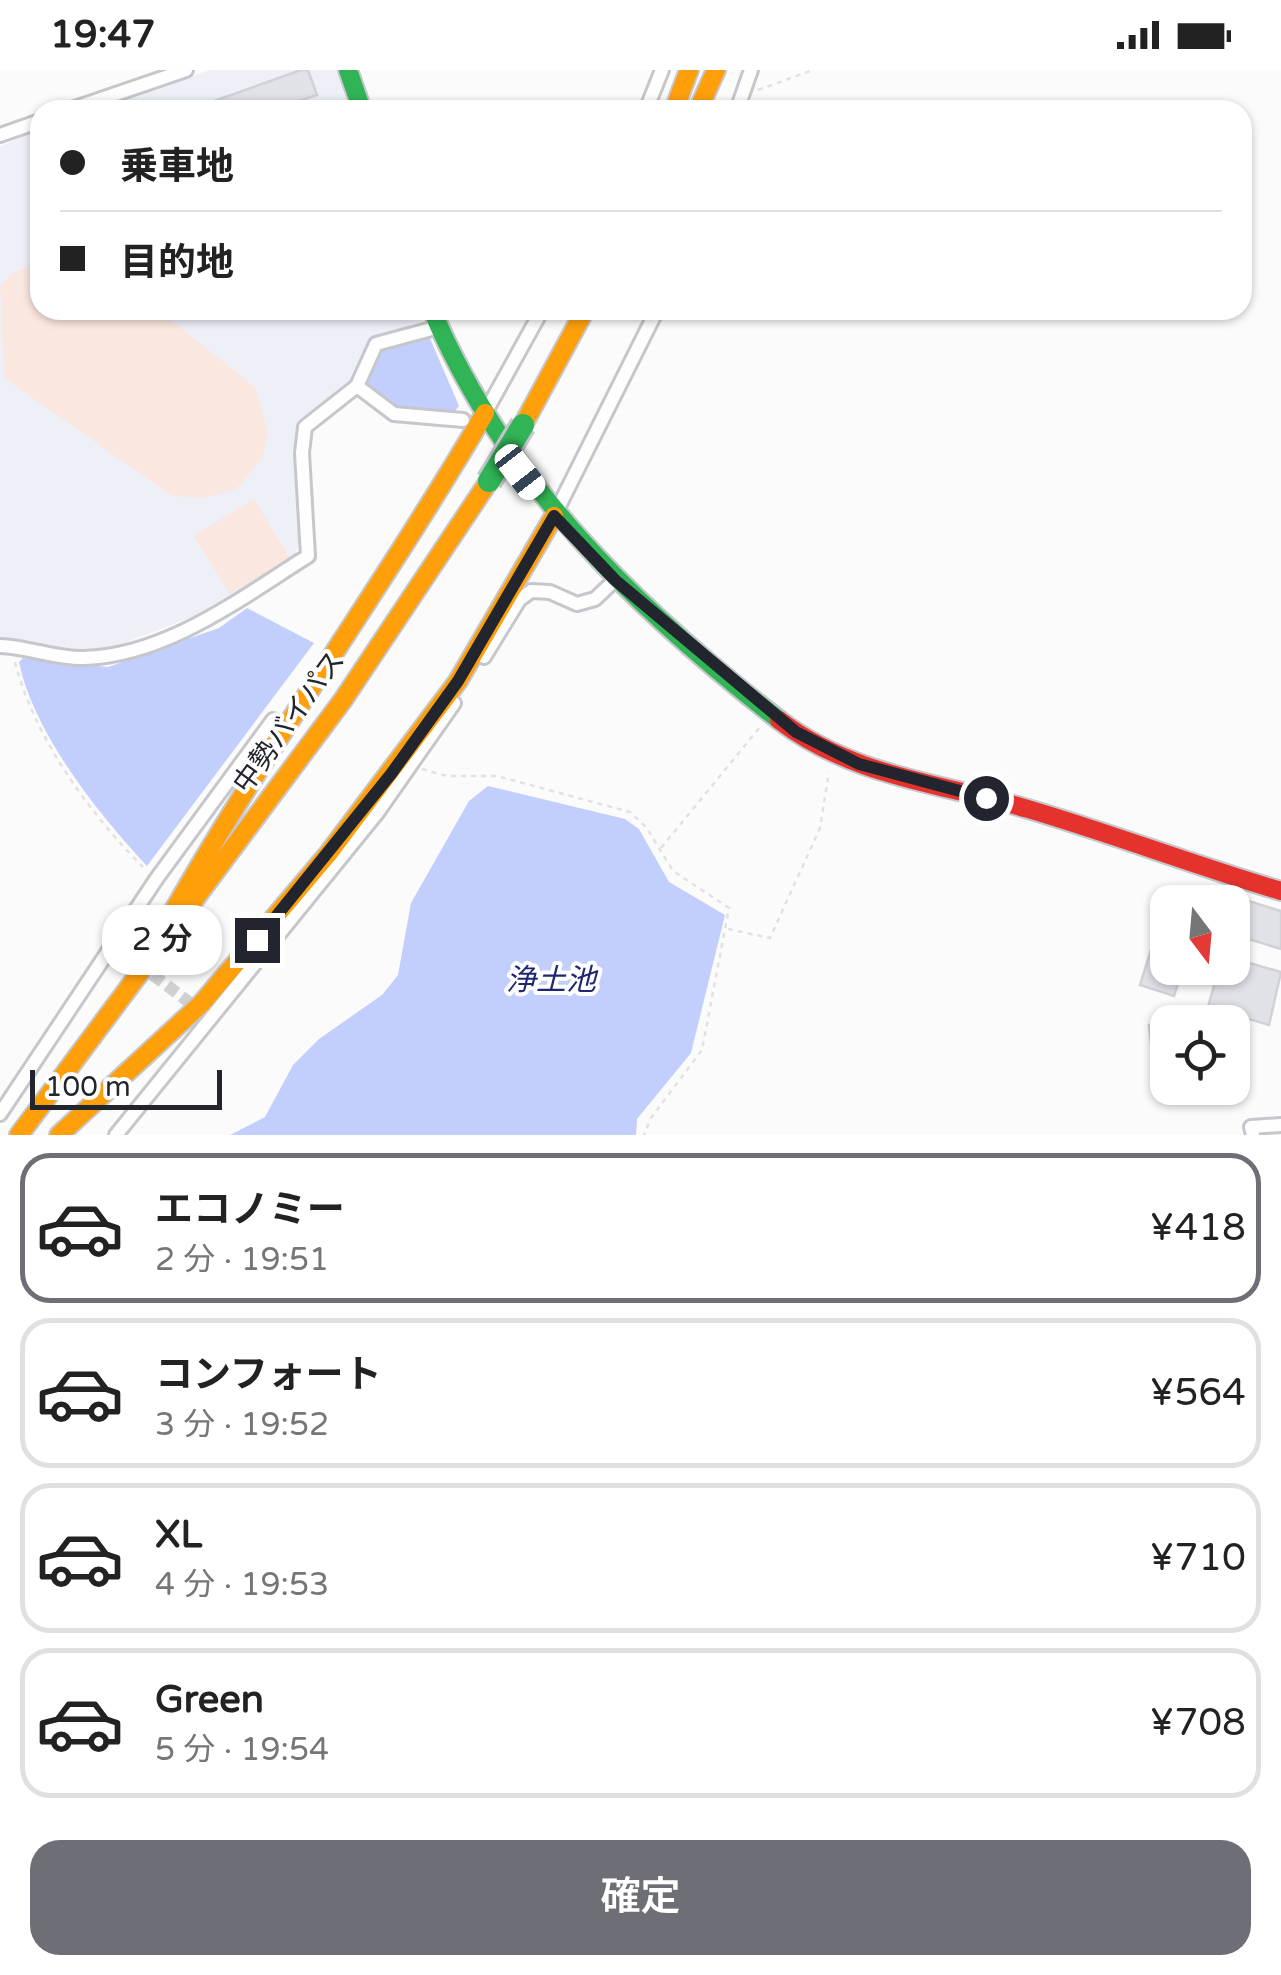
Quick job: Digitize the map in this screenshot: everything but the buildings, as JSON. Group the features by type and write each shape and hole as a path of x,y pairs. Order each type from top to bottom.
{"main road":[{"path":"348,70 358,100"},
{"path":"678,100 689,70"},
{"path":"702,100 716,70"},
{"path":"436,320 474,417 554,516 615,580 771,714 832,754 886,774 1096,829 1281,890"},
{"name":"中勢バイパス","path":"20,1135 127,955 344,700 489,482 579,320"},
{"path":"127,955 195,870 307,691 437,499 474,417"},
{"path":"59,1135 202,1002 328,854 458,681 554,516"}],"street":[{"path":"98,100 186,70"},
{"path":"650,100 662,70"},
{"path":"741,100 751,70"},
{"path":"0,135 30,124"},
{"path":"5,646 65,658 111,656 201,623 308,556 302,437 305,428 357,386 376,344 434,320"},
{"path":"357,386 394,414 474,417 536,320"},
{"path":"554,516 652,320"},
{"path":"116,1135 412,766 520,600 540,590 567,602 587,602 615,580"},
{"path":"0,1114 127,955 157,878 272,720"},
{"path":"1252,1135 1251,1127 1281,1126"}],"path":[{"path":"743,95 812,70"},
{"path":"5,646 24,699 111,835 142,868"},
{"path":"660,850 771,714"},
{"path":"726,929 770,938 820,828 832,754"},
{"path":"412,766 447,776 497,776 630,812 639,817 673,870 729,908 702,1050 650,1118 644,1135"}],"shaded area":[{"path":"210,70 336,70 346,100 124,100"},
{"path":"30,133 30,320 423,320 371,341 356,378 300,425 295,447 300,541 294,557 200,614 106,650 66,651 0,640 0,147"},
{"path":"30,265 30,320 171,320 256,388 268,433 263,458 236,489 206,498 172,496 4,378 0,286 11,274"},
{"path":"254,499 290,558 230,594 193,536"}],"water":[{"path":"429,336 459,406 454,412 391,406 367,386 375,361 386,346"},
{"path":"247,608 314,643 147,866 89,797 53,744 38,716 19,662 23,658 108,667 219,628"},
{"name":"浄土池","path":"488,786 625,819 639,829 669,882 725,915 691,1053 637,1119 636,1135 230,1135 265,1117 293,1065 319,1039 382,995 398,975 411,903 469,801"}],"tunnel":[{"path":"124,953 198,1009"}],"traffic: fast":[{"path":"348,70 358,100"},
{"path":"437,320 496,430 578,537 674,633 779,720"},
{"path":"489,481 523,425"}],"traffic: slow":[{"path":"678,100 689,70"},
{"path":"702,100 716,70"},
{"path":"523,425 580,320"},
{"path":"174,910 485,413"},
{"path":"19,1135 343,700 489,481"},
{"path":"59,1135 202,1003 328,854 458,681 554,516"}],"traffic: jam":[{"path":"779,720 807,739 867,766 1028,809 1281,891"}],"route":[{"path":"257,940 391,774 458,681 554,516 615,580 796,732 832,754 886,774 986,798"}]}
